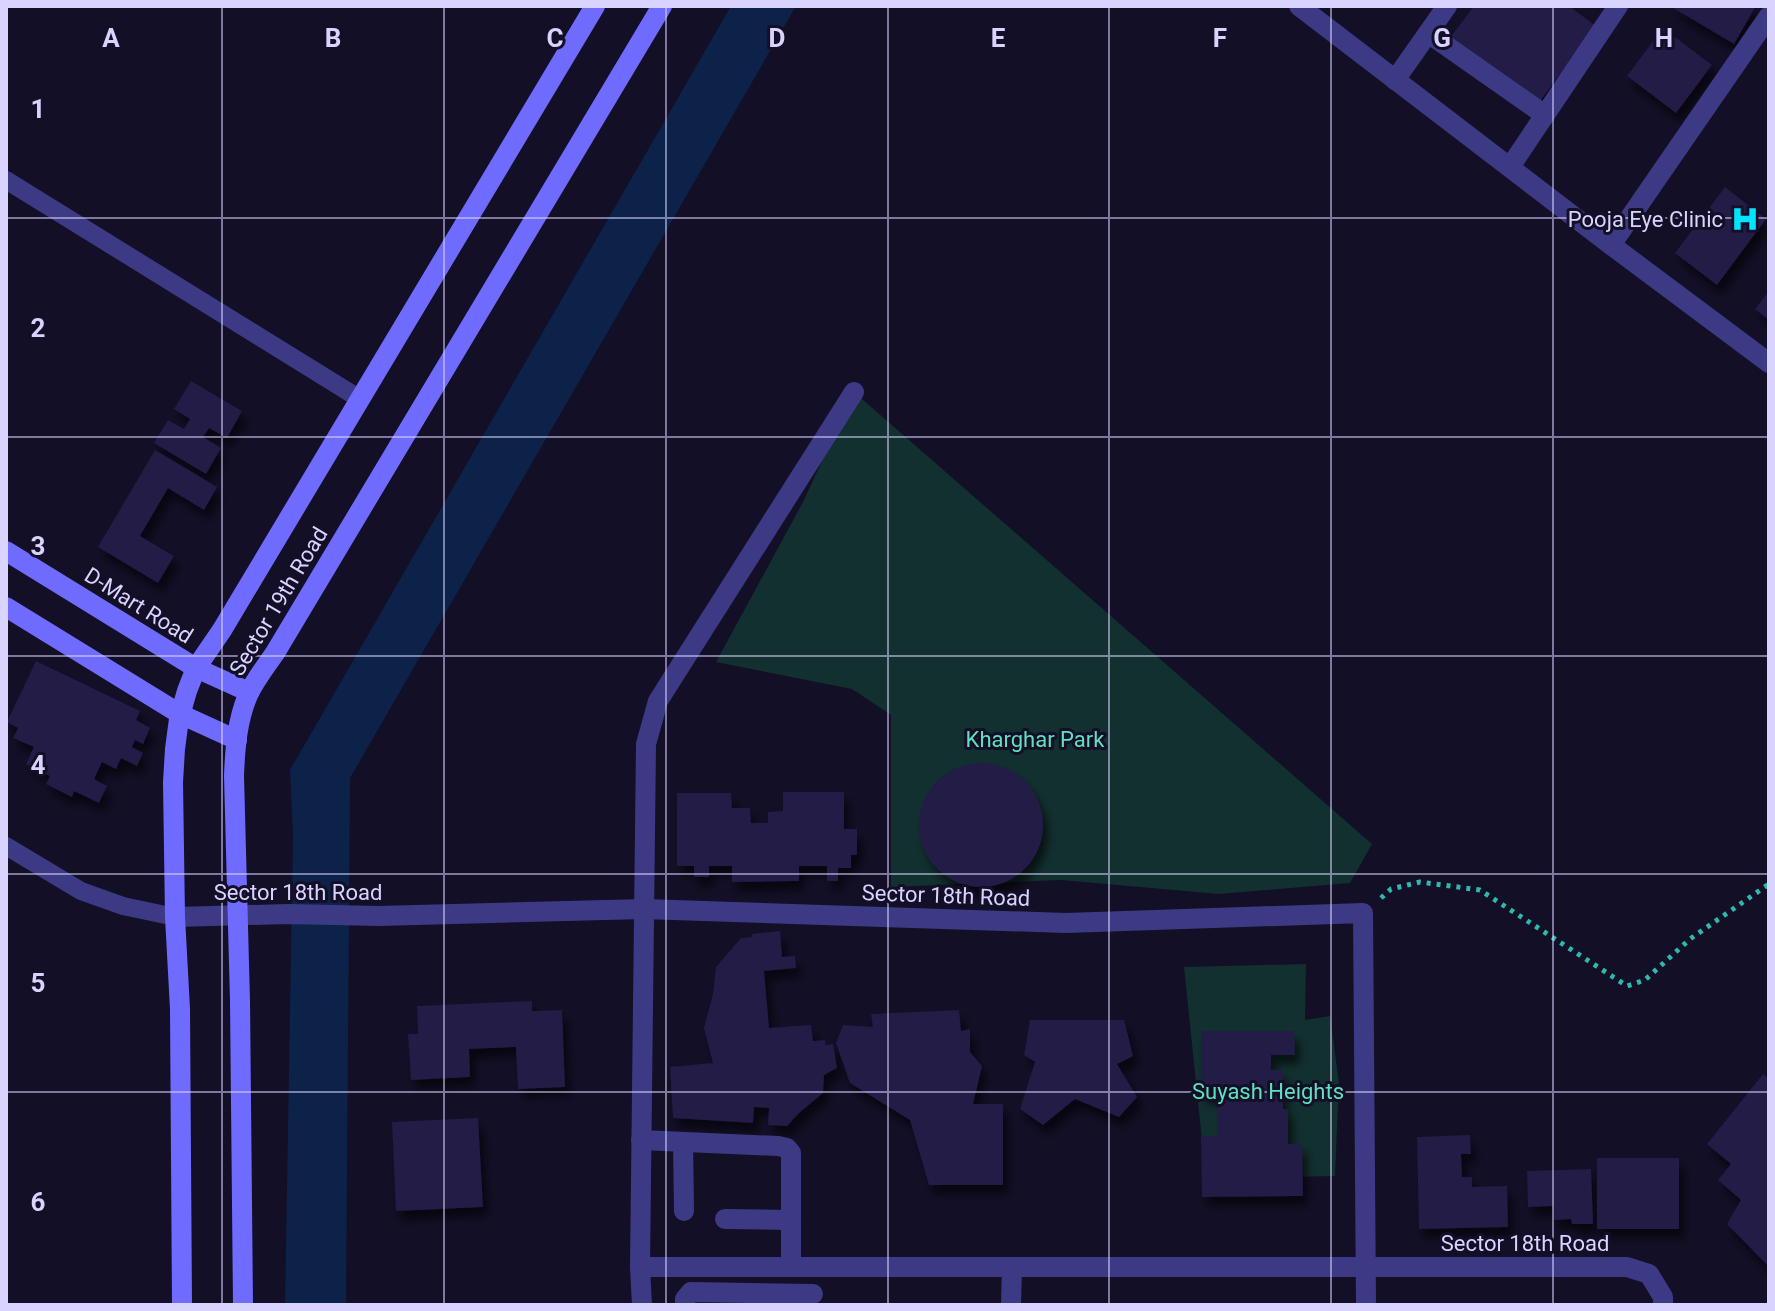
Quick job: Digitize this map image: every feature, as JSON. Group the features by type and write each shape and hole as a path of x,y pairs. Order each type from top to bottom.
{"main road":[{"name":"Sector 19th Road","path":"182,1305 180,1009 173,782 180,714 196,668 222,630 595,6"},
{"name":"Sector 19th Road","path":"243,1305 243,1144 234,776 239,724 249,692 662,6"},
{"name":"D-Mart Road","path":"6,551 196,668 249,692"},
{"path":"6,607 180,714 237,740"}],"street":[{"path":"1299,6 1769,363"},
{"path":"1395,80 1447,6"},
{"path":"1510,167 1618,6"},
{"path":"1611,245 1769,16"},
{"path":"1428,33 1545,115"},
{"path":"642,1305 646,744 658,701 854,392"},
{"name":"Sector 18th Road","path":"175,917 289,914 378,916 644,909 1066,923 1363,913"},
{"path":"1363,913 1366,1305"},
{"path":"641,1140 787,1148 791,1153 791,1267"},
{"path":"683,1142 684,1211"},
{"path":"725,1219 791,1220"},
{"name":"Sector 18th Road","path":"640,1267 1627,1267 1649,1274 1663,1297 1663,1305"},
{"path":"685,1305 685,1299 691,1292 813,1299 812,1267"},
{"path":"1011,1305 1012,1267"}],"lane":[{"path":"6,180 360,399"},
{"path":"6,846 81,891 123,906 175,917"}],"path":[{"path":"1363,913 1391,889 1420,882 1480,890 1627,986 1645,980 1690,939 1769,884"}],"green space":[{"name":"Kharghar Park","path":"854,392 1372,844 1350,883 1219,894 1061,880 891,887 891,715 852,689 716,662 803,502"},
{"name":"Suyash Heights","path":"1306,964 1305,1020 1330,1016 1339,1083 1335,1176 1206,1179 1184,967"}],"water":[{"path":"731,6 796,6 350,778 346,1305 285,1305 293,834 290,770"}],"building":[{"path":"1474,6 1569,6 1596,26 1538,104 1450,38"},
{"path":"1670,6 1756,6 1734,44"},
{"path":"1663,28 1712,65 1676,113 1627,76"},
{"path":"1725,187 1766,219 1717,285 1675,253"},
{"path":"1769,291 1769,320 1755,309"},
{"path":"191,381 242,411 227,438 209,428 203,437 221,448 206,474 154,443 168,420 184,429 190,419 174,409"},
{"path":"155,450 217,487 204,510 168,488 140,536 174,556 158,583 98,547"},
{"path":"36,661 140,711 136,720 150,728 143,744 135,740 132,747 143,753 137,766 121,758 116,769 102,762 94,779 107,786 99,803 74,791 72,797 46,784 50,776 26,764 34,747 13,738 18,728 7,722"},
{"path":"981,763 1005,768 1025,781 1038,801 1043,825 1038,849 1025,869 1005,882 981,887 957,882 937,869 924,849 919,825 924,801 937,781 957,768"},
{"path":"783,792 844,792 844,829 857,829 857,855 851,855 851,868 838,868 838,881 827,881 827,866 799,866 799,881 732,882 732,866 709,866 709,877 694,877 694,866 677,866 677,793 731,793 732,808 750,808 751,823 768,823 768,812 783,811"},
{"path":"780,931 782,957 795,956 796,968 764,971 769,1028 811,1025 813,1041 825,1040 826,1045 833,1044 837,1068 824,1075 823,1093 787,1126 768,1125 769,1108 754,1107 753,1123 673,1118 670,1067 713,1063 704,1028 716,967 741,938"},
{"path":"532,1001 532,1011 562,1010 565,1087 518,1089 516,1047 469,1049 470,1077 411,1080 408,1034 418,1034 417,1006"},
{"path":"959,1010 961,1031 970,1029 970,1052 982,1066 973,1104 1003,1104 1003,1185 929,1185 910,1120 850,1083 836,1043 843,1025 873,1027 871,1014"},
{"path":"1030,1020 1124,1020 1133,1056 1117,1064 1137,1097 1119,1117 1075,1099 1043,1125 1020,1109 1035,1062 1024,1055"},
{"name":"Suyash Heights","path":"1201,1031 1294,1031 1295,1055 1271,1055 1271,1070 1283,1070 1283,1109 1288,1109 1288,1144 1302,1144 1303,1196 1202,1197 1201,1136 1218,1136 1218,1095 1201,1095"},
{"path":"1763,1074 1769,1079 1769,1267 1727,1224 1741,1200 1718,1180 1731,1164 1707,1144"},
{"path":"478,1118 483,1207 396,1211 392,1122"},
{"path":"1470,1135 1471,1154 1461,1154 1462,1177 1472,1177 1472,1187 1507,1186 1508,1227 1419,1229 1417,1137"},
{"path":"1597,1158 1679,1158 1679,1229 1597,1229"},
{"path":"1591,1169 1593,1224 1572,1224 1571,1219 1554,1220 1553,1206 1528,1207 1527,1171"}],"place":[{"name":"Pooja Eye Clinic","path":"1745,219"}]}
